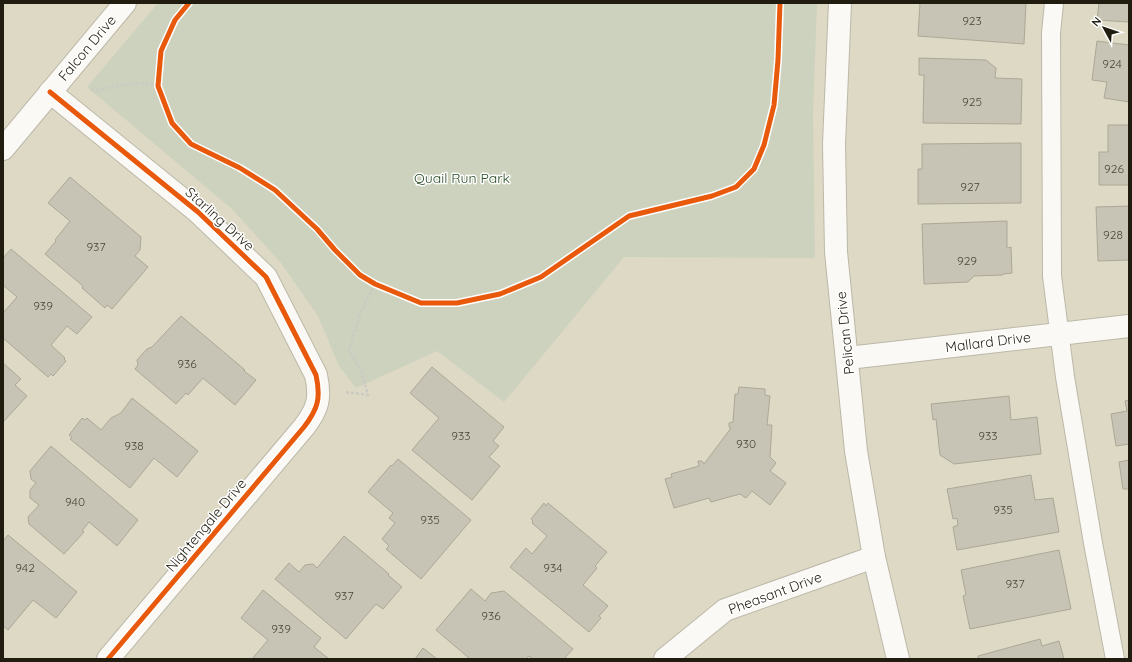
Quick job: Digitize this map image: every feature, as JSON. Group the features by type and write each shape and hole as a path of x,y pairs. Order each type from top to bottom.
{"street":[{"name":"Falcon Drive","path":"3,149 125,3"},
{"name":"Pelican Drive","path":"840,3 834,144 836,252 848,358 856,451 874,557 898,659"},
{"name":"Starling Drive","path":"50,92 198,212 266,277 316,375 319,396"},
{"name":"Mallard Drive","path":"848,358 1129,326"},
{"name":"Nightengale Drive","path":"108,659 313,416 319,396"},
{"name":"Pheasant Drive","path":"666,659 726,610 874,557"}],"lane":[{"path":"1054,3 1051,33 1052,276 1065,376 1092,536 1115,659"}],"path":[{"path":"158,79 158,86 161,93"},
{"path":"50,92 97,90 115,86 151,84 158,86"},
{"path":"319,396 368,395 361,371 349,350 372,282 381,286"}],"green space":[{"name":"Quail Run Park","path":"158,3 817,3 813,113 815,258 624,257 504,402 437,351 356,388 339,366 318,316 281,263 233,210 87,87"}],"building":[{"path":"920,3 1026,3 1024,44 918,36"},
{"path":"1099,3 1129,3 1129,22 1097,20"},
{"path":"1097,41 1129,45 1129,102 1104,98 1107,82 1092,80"},
{"path":"919,58 986,60 996,68 995,78 1022,79 1021,124 923,123 924,75 919,75"},
{"path":"1108,125 1129,125 1129,185 1099,185 1099,152 1108,152"},
{"path":"1021,143 1021,203 918,204 918,169 922,169 922,144"},
{"path":"70,177 141,237 140,250 135,256 148,267 112,309 107,305 105,308 82,288 83,286 45,254 70,221 48,203"},
{"path":"1129,206 1129,260 1098,261 1096,207"},
{"path":"1007,221 1007,248 1011,247 1012,273 1003,275 974,276 968,282 924,284 922,224"},
{"path":"11,249 92,317 77,334 67,326 51,345 65,358 64,359 66,361 53,376 51,374 48,377 3,338 3,313 17,297 3,285 3,258"},
{"path":"181,316 256,380 235,405 203,378 188,395 186,393 176,404 135,369 138,365 137,360 147,349 152,347"},
{"path":"3,363 21,379 15,385 27,396 3,422"},
{"path":"432,367 504,427 493,441 499,446 489,457 500,466 472,500 412,450 439,418 410,393"},
{"path":"739,387 765,389 765,395 770,396 767,425 772,425 770,457 776,463 770,471 786,483 770,505 752,491 746,498 740,494 711,502 709,498 674,508 665,479 672,477 671,474 699,466 698,461 702,461 704,464 731,428 729,427 729,423 733,422 735,394 738,394"},
{"path":"1009,396 1011,420 1037,417 1041,454 954,464 940,455 936,419 933,420 931,404"},
{"path":"132,398 198,451 177,477 154,458 130,488 70,439 72,437 69,435 82,418 85,420 87,418 101,430 111,418 121,413"},
{"path":"1129,400 1129,444 1116,446 1111,414 1127,411 1125,401"},
{"path":"51,446 138,520 117,546 89,522 82,531 84,532 64,554 29,524 28,517 39,505 30,498 30,490 36,483 31,479 30,471"},
{"path":"398,459 471,520 421,579 386,549 389,546 382,539 395,523 389,518 393,513 368,492"},
{"path":"1129,460 1129,489 1123,489 1119,462"},
{"path":"1031,475 1035,500 1053,498 1059,532 957,550 953,527 958,525 957,518 953,519 947,489"},
{"path":"544,503 546,506 548,503 607,552 595,566 597,568 583,585 608,606 599,616 601,618 589,632 510,567 526,548 532,554 547,536 532,523 533,521 531,519"},
{"path":"8,535 77,592 56,618 33,600 8,630 3,626 3,541"},
{"path":"344,536 402,587 383,609 376,604 346,639 275,579 289,563 299,572 305,565 313,564 317,568"},
{"path":"1059,550 1071,609 970,629 963,596 966,595 961,570"},
{"path":"471,589 485,601 491,593 504,591 573,649 564,659 533,659 529,656 526,659 470,659 436,630"},
{"path":"263,590 321,638 314,647 329,659 252,659 268,640 241,618"},
{"path":"1040,639 1042,646 1059,641 1064,659 978,659 978,656"},
{"path":"423,648 437,659 415,659"}],"cycle path":[{"path":"189,3 175,20 161,51 158,86 172,123 191,144 240,168 275,190 317,229 360,275 375,284 421,303 457,303 500,294 541,277 629,216 712,196 736,187 754,169 764,145 774,105 778,60 780,3"},
{"path":"50,92 198,212 266,277 316,375 318,390 315,409 304,427 108,659"}]}
